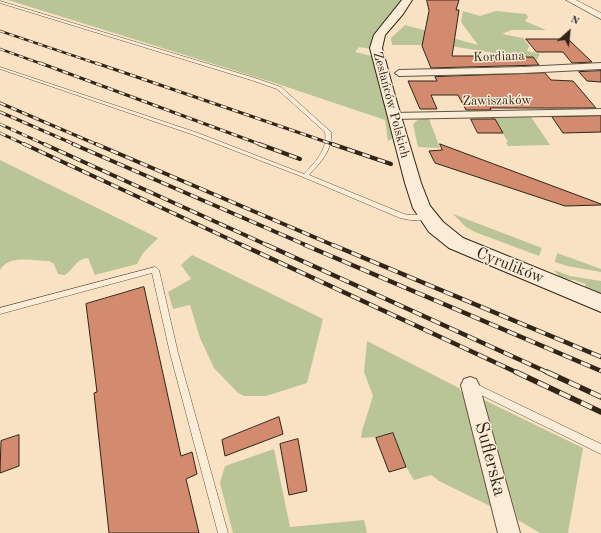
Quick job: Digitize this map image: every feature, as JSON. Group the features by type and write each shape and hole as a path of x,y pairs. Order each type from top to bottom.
{"main road":[{"name":"Zesłańców Polskich","path":"408,0 401,11 380,34 376,44 393,116 413,183 422,208 428,217"},
{"name":"Cyrulików","path":"428,217 445,236 473,251 601,303"}],"street":[{"path":"570,0 601,16"},
{"name":"Kordiana","path":"398,73 523,70 601,66"},
{"name":"Zawiszaków","path":"393,116 601,112"},
{"name":"Suflerska","path":"470,385 509,533"}],"lane":[{"path":"0,2 238,74 279,88 328,132 328,143 322,156 305,176"},
{"path":"0,68 196,134 305,176 402,216 410,218 428,217"},
{"path":"0,311 155,270 174,353 223,533"},
{"path":"470,385 601,449"}],"green space":[{"path":"8,0 403,0 392,16 375,34 371,49 359,47 355,52 372,56 393,138 388,141 385,120 275,83"},
{"path":"463,11 480,16 496,11 526,14 528,17 525,21 546,30 511,30 502,34 523,38 529,46 527,51 540,54 536,61 515,55 444,45 392,45 391,38 405,25 478,45 461,22"},
{"path":"531,117 550,145 508,146 506,142 508,142 502,132 499,131 491,118"},
{"path":"419,119 429,119 440,148 418,147 413,124"},
{"path":"0,160 158,238 143,253 137,264 95,275 88,258 78,262 65,275 58,274 54,264 49,261 16,260 4,265 0,270"},
{"path":"453,214 542,248 539,256 475,232 466,227"},
{"path":"557,253 601,269 601,272 567,266 555,262"},
{"path":"192,255 323,319 307,383 266,396 244,396 238,393 214,368 200,338 190,305 173,309 168,292 191,279 181,265"},
{"path":"554,270 570,276 601,281 601,294 584,288 586,284 574,280 561,279"},
{"path":"367,341 459,388 465,398 492,507 439,481 431,475 414,480 406,467 393,433 376,437 361,438 373,396 364,372"},
{"path":"482,399 583,448 568,533 540,533 518,520"},
{"path":"274,449 290,527 364,520 367,533 233,533 220,483 225,466"}],"building":[{"path":"427,0 459,0 456,10 459,10 452,56 477,56 479,58 533,57 539,65 431,68 422,46 429,11"},
{"path":"526,39 568,39 592,62 572,63 563,52 537,52"},
{"path":"601,71 601,82 587,81 579,72"},
{"path":"545,73 551,80 573,81 596,108 490,108 491,110 466,110 458,95 431,95 437,109 420,109 408,81 437,81 435,77"},
{"path":"601,116 601,132 563,133 552,117"},
{"path":"471,119 495,119 503,133 478,133"},
{"path":"440,144 601,205 565,206 435,163 429,151 442,150"},
{"path":"144,287 181,456 192,452 197,474 186,479 199,533 109,533 94,393 97,392 86,304"},
{"path":"279,417 283,434 225,456 222,440"},
{"path":"393,433 406,467 389,472 376,438"},
{"path":"19,435 19,466 0,473 1,441"},
{"path":"298,439 307,491 289,495 280,444"}],"railway":[{"path":"0,31 98,64"},
{"path":"0,49 42,64"},
{"path":"40,63 262,145"},
{"path":"96,63 335,145"},
{"path":"0,103 98,145"},
{"path":"0,112 76,145"},
{"path":"0,124 46,145"},
{"path":"0,133 26,145"},
{"path":"24,144 244,246"},
{"path":"44,144 269,246"},
{"path":"73,144 308,246"},
{"path":"96,144 335,246"},
{"path":"259,144 300,159"},
{"path":"332,144 391,164"},
{"path":"242,245 518,373"},
{"path":"267,245 549,373"},
{"path":"305,245 601,371"},
{"path":"333,245 601,357"},
{"path":"516,372 601,412"},
{"path":"547,372 601,397"}]}
